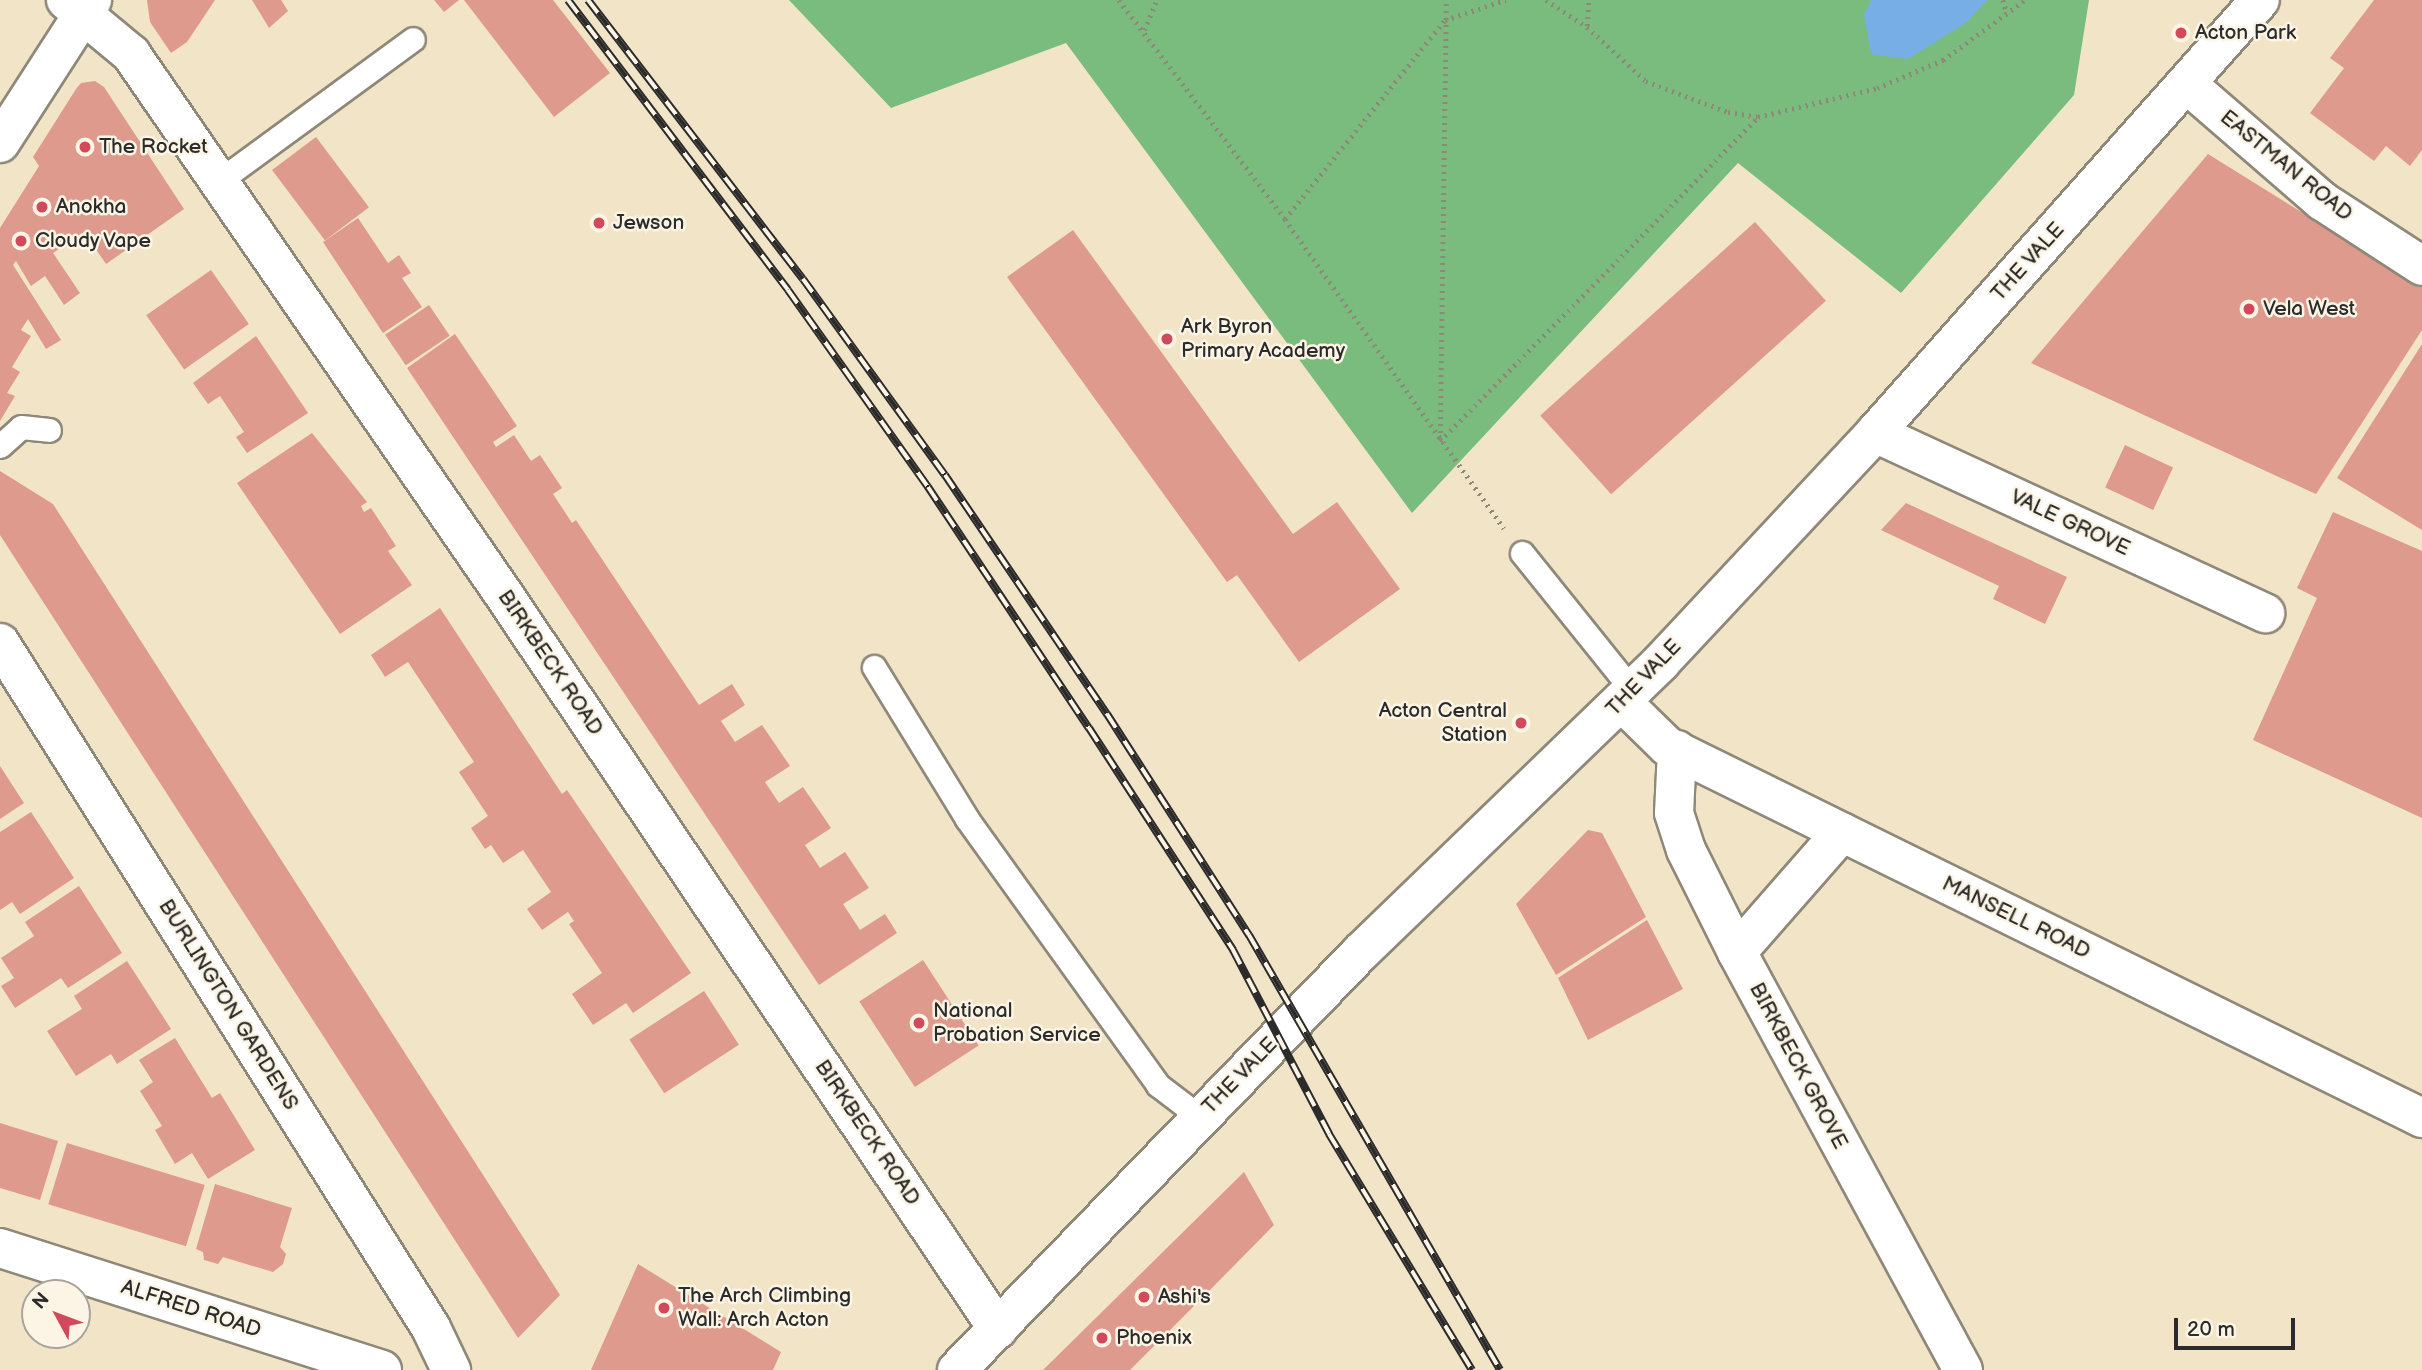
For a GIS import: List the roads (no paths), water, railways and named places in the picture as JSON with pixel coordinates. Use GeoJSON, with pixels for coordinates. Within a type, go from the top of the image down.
{"type":"FeatureCollection","features":[{"type":"Feature","properties":{"kind":"street","name":"THE VALE"},"geometry":{"type":"LineString","coordinates":[[957,1370],[1360,953],[1627,696],[1875,433],[2260,0]]}},
{"type":"Feature","properties":{"kind":"street"},"geometry":{"type":"LineString","coordinates":[[0,143],[81,4]]}},
{"type":"Feature","properties":{"kind":"street","name":"BIRKBECK ROAD"},"geometry":{"type":"LineString","coordinates":[[81,4],[131,54],[219,181],[998,1329]]}},
{"type":"Feature","properties":{"kind":"street","name":"EASTMAN ROAD"},"geometry":{"type":"LineString","coordinates":[[2188,84],[2322,201],[2422,266]]}},
{"type":"Feature","properties":{"kind":"street","name":"VALE GROVE"},"geometry":{"type":"LineString","coordinates":[[1875,433],[2265,613]]}},
{"type":"Feature","properties":{"kind":"street","name":"BURLINGTON GARDENS"},"geometry":{"type":"LineString","coordinates":[[0,643],[431,1328],[451,1370]]}},
{"type":"Feature","properties":{"kind":"street","name":"MANSELL ROAD"},"geometry":{"type":"LineString","coordinates":[[1627,696],[1657,737],[1677,750],[2422,1118]]}},
{"type":"Feature","properties":{"kind":"street","name":"BIRKBECK GROVE"},"geometry":{"type":"LineString","coordinates":[[1677,750],[1674,813],[1686,850],[1737,952],[1963,1370]]}},
{"type":"Feature","properties":{"kind":"street"},"geometry":{"type":"LineString","coordinates":[[1737,952],[1842,832]]}},
{"type":"Feature","properties":{"kind":"street","name":"ALFRED ROAD"},"geometry":{"type":"LineString","coordinates":[[0,1248],[382,1370]]}},
{"type":"Feature","properties":{"kind":"lane"},"geometry":{"type":"LineString","coordinates":[[219,181],[413,39]]}},
{"type":"Feature","properties":{"kind":"lane"},"geometry":{"type":"LineString","coordinates":[[0,446],[21,426],[49,430]]}},
{"type":"Feature","properties":{"kind":"lane"},"geometry":{"type":"LineString","coordinates":[[1522,553],[1627,696]]}},
{"type":"Feature","properties":{"kind":"lane"},"geometry":{"type":"LineString","coordinates":[[874,667],[967,820],[1158,1085],[1200,1117]]}},
{"type":"Feature","properties":{"kind":"water"},"geometry":{"type":"Polygon","coordinates":[[[1871,0],[1987,0],[1967,22],[1908,59],[1871,54],[1864,15],[1871,0]]]}},
{"type":"Feature","properties":{"kind":"railway"},"geometry":{"type":"LineString","coordinates":[[568,0],[788,290],[928,487],[1089,728],[1233,950],[1329,1134],[1472,1370]]}},
{"type":"Feature","properties":{"kind":"railway"},"geometry":{"type":"LineString","coordinates":[[588,0],[803,279],[945,475],[1107,714],[1249,935],[1500,1370]]}},
{"type":"Feature","properties":{"kind":"place","name":"Acton Park"},"geometry":{"type":"Point","coordinates":[2181,33]}},
{"type":"Feature","properties":{"kind":"place","name":"The Rocket"},"geometry":{"type":"Point","coordinates":[85,147]}},
{"type":"Feature","properties":{"kind":"place","name":"Anokha"},"geometry":{"type":"Point","coordinates":[42,207]}},
{"type":"Feature","properties":{"kind":"place","name":"Jewson"},"geometry":{"type":"Point","coordinates":[599,223]}},
{"type":"Feature","properties":{"kind":"place","name":"Cloudy Vape"},"geometry":{"type":"Point","coordinates":[21,241]}},
{"type":"Feature","properties":{"kind":"place","name":"Vela West"},"geometry":{"type":"Point","coordinates":[2249,309]}},
{"type":"Feature","properties":{"kind":"place","name":"Ark Byron Primary Academy"},"geometry":{"type":"Point","coordinates":[1167,339]}},
{"type":"Feature","properties":{"kind":"place","name":"Acton Central Station"},"geometry":{"type":"Point","coordinates":[1521,723]}},
{"type":"Feature","properties":{"kind":"place","name":"National Probation Service"},"geometry":{"type":"Point","coordinates":[919,1023]}},
{"type":"Feature","properties":{"kind":"place","name":"Ashi's"},"geometry":{"type":"Point","coordinates":[1144,1297]}},
{"type":"Feature","properties":{"kind":"place","name":"The Arch Climbing Wall: Arch Acton"},"geometry":{"type":"Point","coordinates":[664,1308]}},
{"type":"Feature","properties":{"kind":"place","name":"Phoenix"},"geometry":{"type":"Point","coordinates":[1102,1338]}}]}
